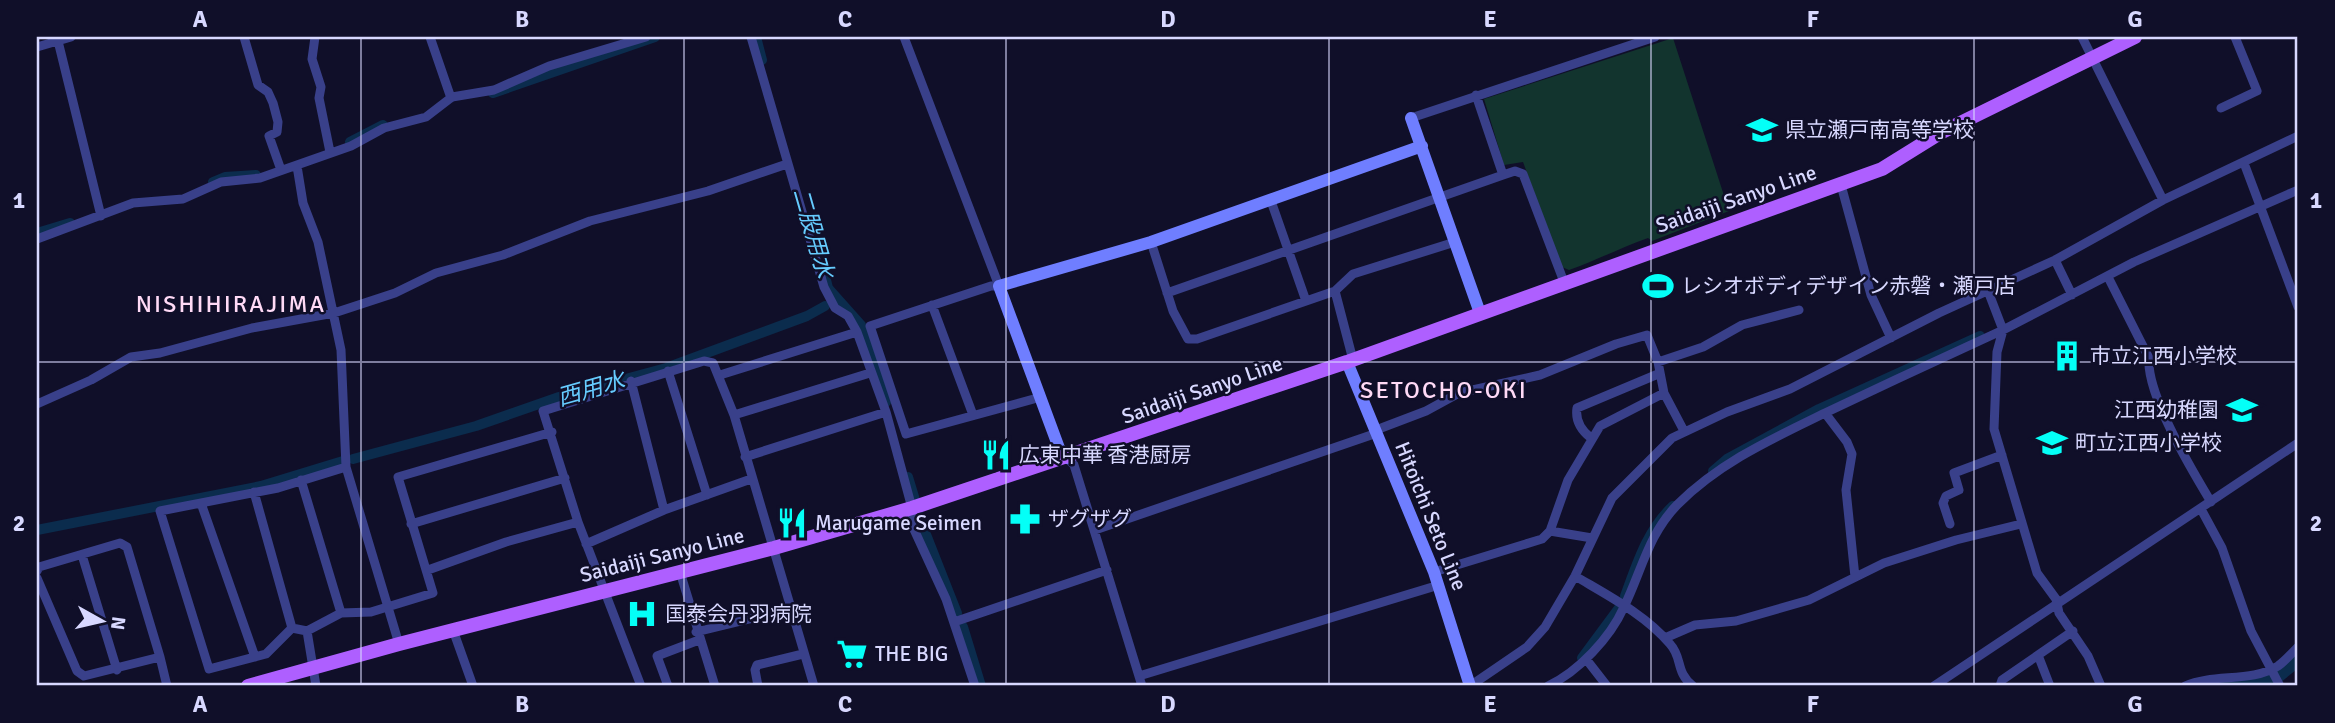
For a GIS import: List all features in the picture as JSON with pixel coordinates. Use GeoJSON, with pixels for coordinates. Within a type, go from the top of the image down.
{"type":"FeatureCollection","features":[{"type":"Feature","properties":{"kind":"main road","name":"Saidaiji Sanyo Line"},"geometry":{"type":"LineString","coordinates":[[248,686],[399,643],[774,548],[912,508],[1350,361],[1882,169],[1940,133],[2135,37]]}},
{"type":"Feature","properties":{"kind":"street"},"geometry":{"type":"LineString","coordinates":[[37,47],[71,37]]}},
{"type":"Feature","properties":{"kind":"street"},"geometry":{"type":"LineString","coordinates":[[244,37],[258,85],[268,92],[278,122],[277,132],[269,136],[281,170]]}},
{"type":"Feature","properties":{"kind":"street"},"geometry":{"type":"LineString","coordinates":[[315,37],[312,59],[321,88],[319,98],[330,152]]}},
{"type":"Feature","properties":{"kind":"street"},"geometry":{"type":"LineString","coordinates":[[430,37],[451,98]]}},
{"type":"Feature","properties":{"kind":"street"},"geometry":{"type":"LineString","coordinates":[[37,239],[133,204],[183,199],[220,182],[260,178],[297,166],[351,146],[384,128],[426,117],[451,98],[494,90],[549,66],[646,37]]}},
{"type":"Feature","properties":{"kind":"street"},"geometry":{"type":"LineString","coordinates":[[751,37],[824,287],[835,308],[848,316],[857,332],[886,412],[912,508],[912,525],[954,622],[975,686]]}},
{"type":"Feature","properties":{"kind":"street"},"geometry":{"type":"LineString","coordinates":[[904,37],[1059,448],[1074,465],[1142,686]]}},
{"type":"Feature","properties":{"kind":"street"},"geometry":{"type":"LineString","coordinates":[[1480,313],[1411,118],[1655,37]]}},
{"type":"Feature","properties":{"kind":"street"},"geometry":{"type":"LineString","coordinates":[[2082,37],[2163,200]]}},
{"type":"Feature","properties":{"kind":"street"},"geometry":{"type":"LineString","coordinates":[[2221,108],[2257,92],[2235,37]]}},
{"type":"Feature","properties":{"kind":"street"},"geometry":{"type":"LineString","coordinates":[[58,41],[101,215]]}},
{"type":"Feature","properties":{"kind":"street"},"geometry":{"type":"LineString","coordinates":[[1476,95],[1503,175]]}},
{"type":"Feature","properties":{"kind":"street"},"geometry":{"type":"LineString","coordinates":[[1470,686],[1527,647],[1545,627],[1575,576],[1612,498],[1659,449],[1684,431],[1790,389],[2054,260],[2163,200],[2298,136]]}},
{"type":"Feature","properties":{"kind":"street"},"geometry":{"type":"LineString","coordinates":[[1041,397],[905,434],[870,326],[932,305],[1151,242],[1422,146]]}},
{"type":"Feature","properties":{"kind":"street"},"geometry":{"type":"LineString","coordinates":[[2244,163],[2298,307]]}},
{"type":"Feature","properties":{"kind":"street"},"geometry":{"type":"LineString","coordinates":[[37,404],[91,380],[131,357],[160,353],[252,328],[334,313],[396,293],[436,273],[503,255],[590,221],[708,191],[788,164]]}},
{"type":"Feature","properties":{"kind":"street"},"geometry":{"type":"LineString","coordinates":[[297,166],[303,203],[318,242],[341,350],[346,467],[399,643]]}},
{"type":"Feature","properties":{"kind":"street"},"geometry":{"type":"LineString","coordinates":[[1167,293],[1515,171],[1523,174],[1564,282]]}},
{"type":"Feature","properties":{"kind":"street"},"geometry":{"type":"LineString","coordinates":[[1841,185],[1871,295],[1891,338]]}},
{"type":"Feature","properties":{"kind":"street"},"geometry":{"type":"LineString","coordinates":[[1548,686],[1566,678],[1586,659],[1625,607],[1652,536],[1681,502],[1731,460],[2003,330],[2134,262],[2298,191]]}},
{"type":"Feature","properties":{"kind":"street"},"geometry":{"type":"LineString","coordinates":[[1271,201],[1306,301]]}},
{"type":"Feature","properties":{"kind":"street"},"geometry":{"type":"LineString","coordinates":[[1151,242],[1172,311],[1188,339],[1198,339],[1335,291],[1353,274],[1455,242]]}},
{"type":"Feature","properties":{"kind":"street"},"geometry":{"type":"LineString","coordinates":[[2054,260],[2072,295]]}},
{"type":"Feature","properties":{"kind":"street"},"geometry":{"type":"LineString","coordinates":[[2108,277],[2149,358],[2148,372],[2169,426],[2211,502]]}},
{"type":"Feature","properties":{"kind":"street"},"geometry":{"type":"LineString","coordinates":[[1988,290],[2003,330],[1997,352],[1997,397],[1993,420],[2021,524],[2037,573],[2056,599],[2057,606],[2101,686]]}},
{"type":"Feature","properties":{"kind":"street"},"geometry":{"type":"LineString","coordinates":[[1335,291],[1350,361]]}},
{"type":"Feature","properties":{"kind":"street"},"geometry":{"type":"LineString","coordinates":[[932,305],[973,415]]}},
{"type":"Feature","properties":{"kind":"street"},"geometry":{"type":"LineString","coordinates":[[1658,362],[1703,348],[1742,325],[1799,310]]}},
{"type":"Feature","properties":{"kind":"street"},"geometry":{"type":"LineString","coordinates":[[720,375],[857,332]]}},
{"type":"Feature","properties":{"kind":"street"},"geometry":{"type":"LineString","coordinates":[[1095,530],[1376,432],[1426,411],[1459,393],[1540,375],[1616,344],[1647,335],[1658,362],[1664,393],[1684,431]]}},
{"type":"Feature","properties":{"kind":"street"},"geometry":{"type":"LineString","coordinates":[[641,686],[586,544],[552,432],[543,411],[631,381],[704,361],[713,363],[720,375],[734,415],[814,686]]}},
{"type":"Feature","properties":{"kind":"street","name":"Hitoichi Seto Line"},"geometry":{"type":"LineString","coordinates":[[1350,361],[1439,585],[1470,686]]}},
{"type":"Feature","properties":{"kind":"street"},"geometry":{"type":"LineString","coordinates":[[668,371],[707,495]]}},
{"type":"Feature","properties":{"kind":"street"},"geometry":{"type":"LineString","coordinates":[[734,415],[870,373]]}},
{"type":"Feature","properties":{"kind":"street"},"geometry":{"type":"LineString","coordinates":[[1591,438],[1583,432],[1575,415],[1577,408],[1658,373]]}},
{"type":"Feature","properties":{"kind":"street"},"geometry":{"type":"LineString","coordinates":[[631,381],[664,510]]}},
{"type":"Feature","properties":{"kind":"street"},"geometry":{"type":"LineString","coordinates":[[1434,572],[1542,539],[1550,531],[1567,480],[1591,438],[1607,420],[1664,393]]}},
{"type":"Feature","properties":{"kind":"street"},"geometry":{"type":"LineString","coordinates":[[745,457],[886,412]]}},
{"type":"Feature","properties":{"kind":"street"},"geometry":{"type":"LineString","coordinates":[[1825,413],[1847,442],[1852,454],[1846,490],[1855,577]]}},
{"type":"Feature","properties":{"kind":"street"},"geometry":{"type":"LineString","coordinates":[[292,628],[307,631],[341,613],[371,612],[433,593],[398,477],[552,432]]}},
{"type":"Feature","properties":{"kind":"street"},"geometry":{"type":"LineString","coordinates":[[1934,686],[1948,682],[2298,443]]}},
{"type":"Feature","properties":{"kind":"street"},"geometry":{"type":"LineString","coordinates":[[1950,524],[1943,503],[1946,496],[1959,490],[1954,474],[2003,455]]}},
{"type":"Feature","properties":{"kind":"street"},"geometry":{"type":"LineString","coordinates":[[292,628],[266,654],[209,669],[160,511],[202,506],[346,467]]}},
{"type":"Feature","properties":{"kind":"street"},"geometry":{"type":"LineString","coordinates":[[411,524],[565,478]]}},
{"type":"Feature","properties":{"kind":"street"},"geometry":{"type":"LineString","coordinates":[[586,544],[664,510],[751,479]]}},
{"type":"Feature","properties":{"kind":"street"},"geometry":{"type":"LineString","coordinates":[[301,480],[341,613]]}},
{"type":"Feature","properties":{"kind":"street"},"geometry":{"type":"LineString","coordinates":[[254,492],[292,628]]}},
{"type":"Feature","properties":{"kind":"street"},"geometry":{"type":"LineString","coordinates":[[202,506],[254,657]]}},
{"type":"Feature","properties":{"kind":"street"},"geometry":{"type":"LineString","coordinates":[[2201,509],[2222,548],[2255,640],[2274,671],[2279,685]]}},
{"type":"Feature","properties":{"kind":"street"},"geometry":{"type":"LineString","coordinates":[[428,570],[506,542],[579,522]]}},
{"type":"Feature","properties":{"kind":"street"},"geometry":{"type":"LineString","coordinates":[[1665,638],[1695,625],[1736,621],[1809,600],[1915,552],[2021,524]]}},
{"type":"Feature","properties":{"kind":"street"},"geometry":{"type":"LineString","coordinates":[[1550,531],[1592,538]]}},
{"type":"Feature","properties":{"kind":"street"},"geometry":{"type":"LineString","coordinates":[[160,657],[117,670],[84,676],[77,671],[37,571],[120,544],[127,547],[160,657],[167,686]]}},
{"type":"Feature","properties":{"kind":"street"},"geometry":{"type":"LineString","coordinates":[[82,555],[117,670]]}},
{"type":"Feature","properties":{"kind":"street"},"geometry":{"type":"LineString","coordinates":[[954,622],[1107,570]]}},
{"type":"Feature","properties":{"kind":"street"},"geometry":{"type":"LineString","coordinates":[[680,572],[715,686]]}},
{"type":"Feature","properties":{"kind":"street"},"geometry":{"type":"LineString","coordinates":[[1575,576],[1625,607],[1665,638],[1674,648],[1681,674],[1693,686]]}},
{"type":"Feature","properties":{"kind":"street"},"geometry":{"type":"LineString","coordinates":[[1139,676],[1439,585]]}},
{"type":"Feature","properties":{"kind":"street"},"geometry":{"type":"LineString","coordinates":[[668,686],[657,656],[698,636],[762,616],[792,613]]}},
{"type":"Feature","properties":{"kind":"street"},"geometry":{"type":"LineString","coordinates":[[453,630],[473,686]]}},
{"type":"Feature","properties":{"kind":"street"},"geometry":{"type":"LineString","coordinates":[[307,631],[316,686]]}},
{"type":"Feature","properties":{"kind":"street"},"geometry":{"type":"LineString","coordinates":[[2000,686],[2003,680],[2073,631]]}},
{"type":"Feature","properties":{"kind":"street"},"geometry":{"type":"LineString","coordinates":[[2185,686],[2214,678],[2274,671],[2298,647]]}},
{"type":"Feature","properties":{"kind":"street"},"geometry":{"type":"LineString","coordinates":[[758,686],[755,670],[757,665],[803,654]]}},
{"type":"Feature","properties":{"kind":"street"},"geometry":{"type":"LineString","coordinates":[[2038,655],[2050,686]]}},
{"type":"Feature","properties":{"kind":"street"},"geometry":{"type":"LineString","coordinates":[[1586,659],[1607,686]]}},
{"type":"Feature","properties":{"kind":"green space"},"geometry":{"type":"Polygon","coordinates":[[[1673,38],[1729,211],[1652,241],[1648,238],[1569,270],[1562,267],[1523,162],[1504,165],[1484,99],[1673,38]]]}},
{"type":"Feature","properties":{"kind":"waterway"},"geometry":{"type":"LineString","coordinates":[[493,93],[655,37]]}},
{"type":"Feature","properties":{"kind":"waterway","name":"二股用水"},"geometry":{"type":"LineString","coordinates":[[756,37],[762,60]]}},
{"type":"Feature","properties":{"kind":"waterway"},"geometry":{"type":"LineString","coordinates":[[350,142],[383,125]]}},
{"type":"Feature","properties":{"kind":"waterway"},"geometry":{"type":"LineString","coordinates":[[213,182],[225,177],[256,175]]}},
{"type":"Feature","properties":{"kind":"waterway"},"geometry":{"type":"LineString","coordinates":[[37,233],[70,223]]}},
{"type":"Feature","properties":{"kind":"waterway","name":"二股用水"},"geometry":{"type":"LineString","coordinates":[[826,280],[828,288],[861,325],[886,402]]}},
{"type":"Feature","properties":{"kind":"waterway","name":"西用水"},"geometry":{"type":"LineString","coordinates":[[353,459],[476,426],[559,397],[666,368],[807,316],[825,306]]}},
{"type":"Feature","properties":{"kind":"waterway"},"geometry":{"type":"LineString","coordinates":[[1713,471],[1727,459],[1819,409],[1980,336]]}},
{"type":"Feature","properties":{"kind":"waterway","name":"西用水"},"geometry":{"type":"LineString","coordinates":[[37,530],[261,486],[343,461]]}},
{"type":"Feature","properties":{"kind":"waterway","name":"二股用水"},"geometry":{"type":"LineString","coordinates":[[908,477],[915,500]]}},
{"type":"Feature","properties":{"kind":"waterway"},"geometry":{"type":"LineString","coordinates":[[1625,596],[1650,537],[1673,506]]}},
{"type":"Feature","properties":{"kind":"waterway","name":"二股用水"},"geometry":{"type":"LineString","coordinates":[[918,514],[957,613]]}},
{"type":"Feature","properties":{"kind":"waterway"},"geometry":{"type":"LineString","coordinates":[[1582,658],[1619,608]]}},
{"type":"Feature","properties":{"kind":"waterway","name":"二股用水"},"geometry":{"type":"LineString","coordinates":[[963,627],[981,686]]}},
{"type":"Feature","properties":{"kind":"waterway"},"geometry":{"type":"LineString","coordinates":[[2223,686],[2271,680],[2298,658]]}},
{"type":"Feature","properties":{"kind":"place","name":"県立瀬戸南高等学校"},"geometry":{"type":"Point","coordinates":[1762,130]}},
{"type":"Feature","properties":{"kind":"place","name":"レシオボディデザイン赤磐・瀬戸店"},"geometry":{"type":"Point","coordinates":[1658,286]}},
{"type":"Feature","properties":{"kind":"place","name":"市立江西小学校"},"geometry":{"type":"Point","coordinates":[2067,356]}},
{"type":"Feature","properties":{"kind":"place","name":"江西幼稚園"},"geometry":{"type":"Point","coordinates":[2242,410]}},
{"type":"Feature","properties":{"kind":"place","name":"町立江西小学校"},"geometry":{"type":"Point","coordinates":[2052,443]}},
{"type":"Feature","properties":{"kind":"place","name":"広東中華 香港厨房"},"geometry":{"type":"Point","coordinates":[996,455]}},
{"type":"Feature","properties":{"kind":"place","name":"ザグザグ"},"geometry":{"type":"Point","coordinates":[1025,519]}},
{"type":"Feature","properties":{"kind":"place","name":"Marugame Seimen"},"geometry":{"type":"Point","coordinates":[792,523]}},
{"type":"Feature","properties":{"kind":"place","name":"国泰会丹羽病院"},"geometry":{"type":"Point","coordinates":[642,614]}},
{"type":"Feature","properties":{"kind":"place","name":"THE BIG"},"geometry":{"type":"Point","coordinates":[852,654]}},
{"type":"Feature","properties":{"kind":"district","name":"NISHIHIRAJIMA"},"geometry":{"type":"Point","coordinates":[231,304]}},
{"type":"Feature","properties":{"kind":"district","name":"SETOCHO-OKI"},"geometry":{"type":"Point","coordinates":[1444,390]}}]}
